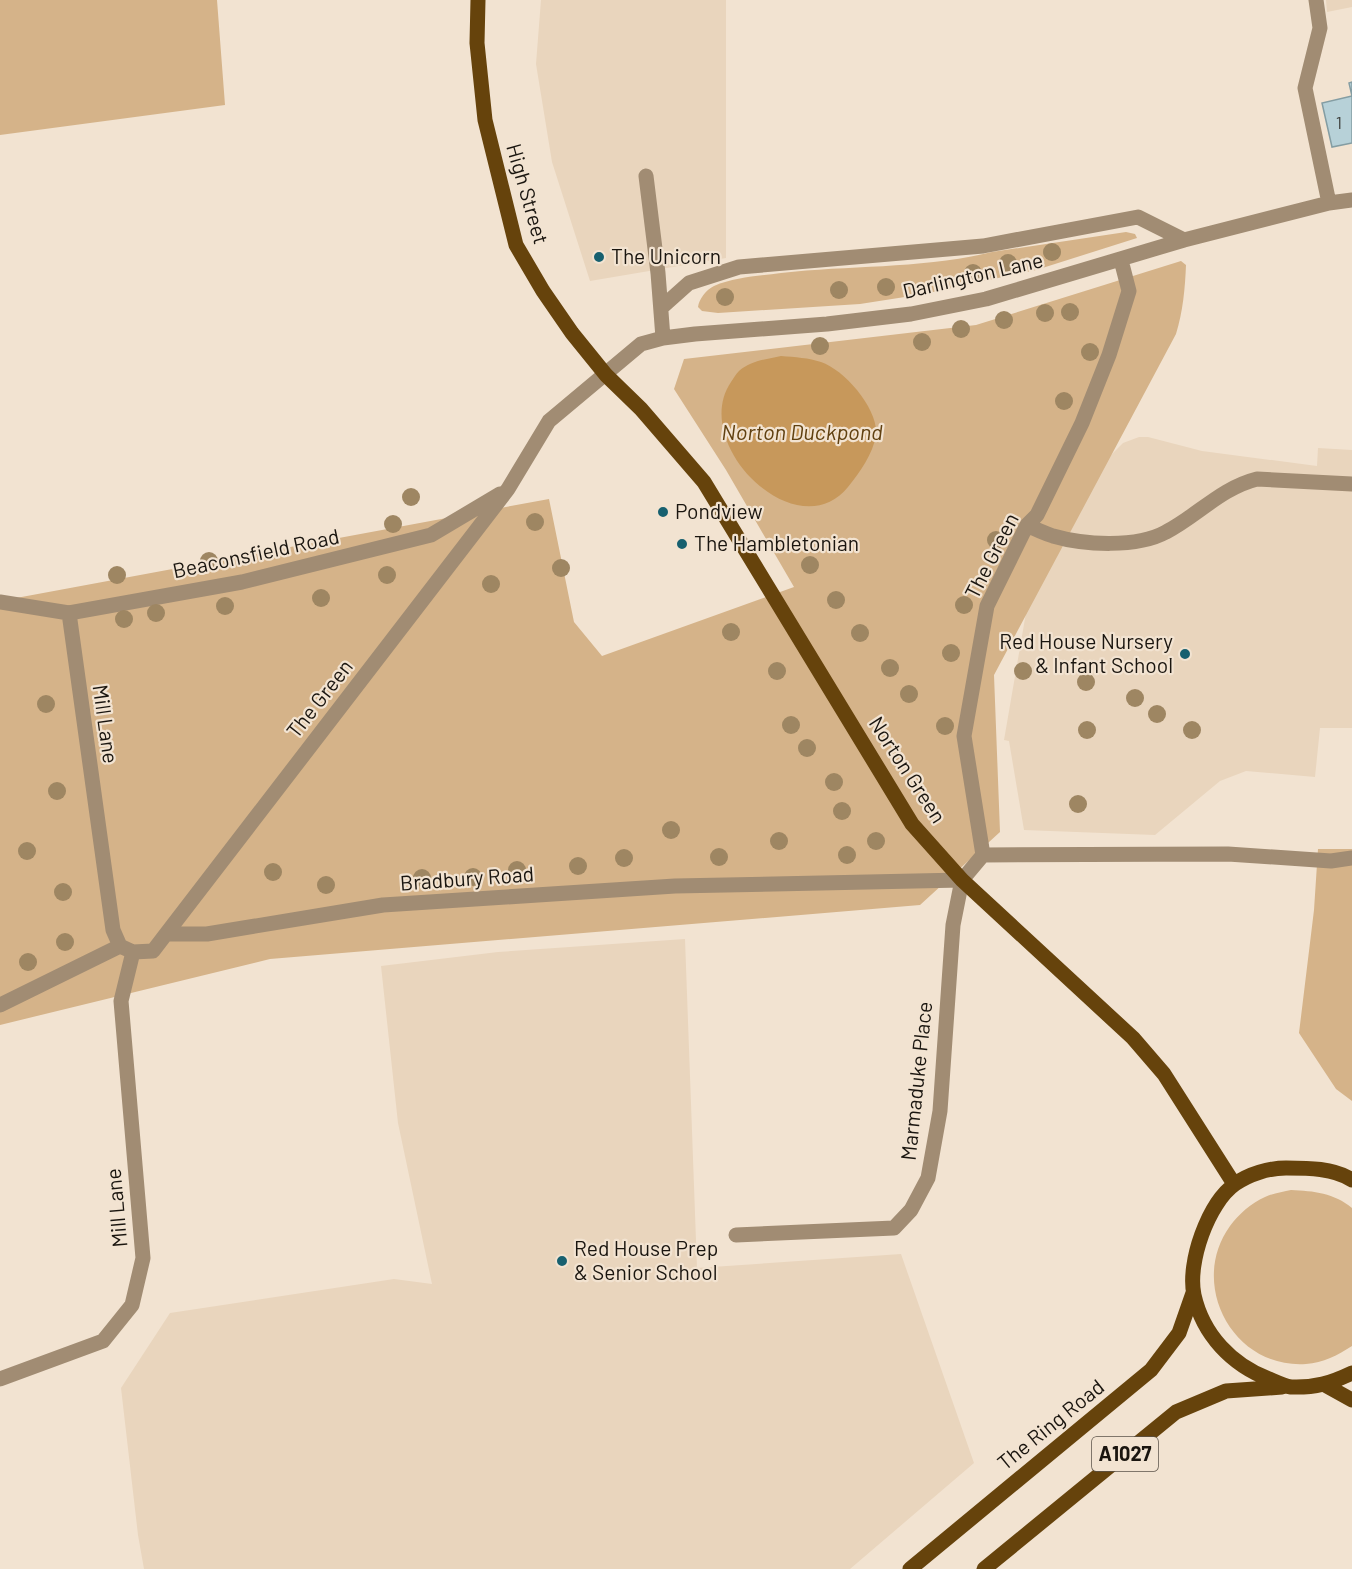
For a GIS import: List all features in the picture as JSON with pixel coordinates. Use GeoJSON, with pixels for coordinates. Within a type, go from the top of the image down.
{"type":"FeatureCollection","features":[{"type":"Feature","properties":{"kind":"main road","name":"High Street"},"geometry":{"type":"LineString","coordinates":[[478,0],[477,43],[485,120],[516,245],[543,291],[572,333],[606,375]]}},
{"type":"Feature","properties":{"kind":"main road","name":"Norton Green"},"geometry":{"type":"LineString","coordinates":[[606,375],[641,409],[704,482],[912,824],[962,880],[1140,1047],[1164,1074],[1234,1184]]}},
{"type":"Feature","properties":{"kind":"main road","name":"A1027"},"geometry":{"type":"LineString","coordinates":[[1288,1387],[1251,1372],[1224,1352],[1211,1334],[1193,1293],[1194,1257],[1210,1214],[1234,1184],[1270,1168],[1301,1168],[1348,1175]]}},
{"type":"Feature","properties":{"kind":"main road","name":"The Ring Road"},"geometry":{"type":"LineString","coordinates":[[910,1569],[1151,1370],[1179,1333],[1193,1293]]}},
{"type":"Feature","properties":{"kind":"main road","name":"A1027"},"geometry":{"type":"LineString","coordinates":[[984,1569],[1176,1412],[1226,1391],[1325,1385],[1352,1373]]}},
{"type":"Feature","properties":{"kind":"main road"},"geometry":{"type":"LineString","coordinates":[[1325,1385],[1352,1400]]}},
{"type":"Feature","properties":{"kind":"street"},"geometry":{"type":"LineString","coordinates":[[1316,0],[1320,28],[1305,88],[1329,203]]}},
{"type":"Feature","properties":{"kind":"street"},"geometry":{"type":"LineString","coordinates":[[646,176],[658,273],[663,338]]}},
{"type":"Feature","properties":{"kind":"street","name":"Darlington Lane"},"geometry":{"type":"LineString","coordinates":[[606,375],[641,344],[663,338],[827,324],[911,314],[986,299],[1184,240],[1329,203],[1352,200]]}},
{"type":"Feature","properties":{"kind":"street"},"geometry":{"type":"LineString","coordinates":[[661,308],[689,283],[739,267],[983,246],[1138,217],[1184,240]]}},
{"type":"Feature","properties":{"kind":"street","name":"The Green"},"geometry":{"type":"LineString","coordinates":[[983,855],[964,736],[987,606],[1027,525],[1037,515],[1082,423],[1109,355],[1129,291],[1121,260]]}},
{"type":"Feature","properties":{"kind":"street","name":"The Green"},"geometry":{"type":"LineString","coordinates":[[166,934],[508,489],[549,421],[606,375]]}},
{"type":"Feature","properties":{"kind":"street"},"geometry":{"type":"LineString","coordinates":[[1027,525],[1053,536],[1084,542],[1127,543],[1165,533],[1226,491],[1245,482],[1267,478],[1352,484]]}},
{"type":"Feature","properties":{"kind":"street","name":"Beaconsfield Road"},"geometry":{"type":"LineString","coordinates":[[0,602],[69,614],[242,582],[431,535],[508,489]]}},
{"type":"Feature","properties":{"kind":"street","name":"Mill Lane"},"geometry":{"type":"LineString","coordinates":[[0,1379],[103,1341],[132,1305],[142,1258],[121,1002],[126,949],[113,930],[69,614]]}},
{"type":"Feature","properties":{"kind":"street"},"geometry":{"type":"LineString","coordinates":[[962,880],[983,855],[1228,854],[1331,861],[1352,858]]}},
{"type":"Feature","properties":{"kind":"street","name":"Bradbury Road"},"geometry":{"type":"LineString","coordinates":[[166,934],[207,933],[383,905],[675,886],[962,880]]}},
{"type":"Feature","properties":{"kind":"street","name":"Marmaduke Place"},"geometry":{"type":"LineString","coordinates":[[736,1235],[894,1228],[912,1210],[928,1178],[940,1111],[953,925],[962,880]]}},
{"type":"Feature","properties":{"kind":"street"},"geometry":{"type":"LineString","coordinates":[[0,1005],[126,949],[153,951],[166,934]]}},
{"type":"Feature","properties":{"kind":"shaded area"},"geometry":{"type":"Polygon","coordinates":[[[0,0],[217,0],[225,105],[0,135],[0,0]]]}},
{"type":"Feature","properties":{"kind":"shaded area"},"geometry":{"type":"Polygon","coordinates":[[[541,0],[726,0],[726,258],[590,281],[552,162],[536,64],[541,0]]]}},
{"type":"Feature","properties":{"kind":"shaded area"},"geometry":{"type":"Polygon","coordinates":[[[1326,0],[1352,0],[1352,7],[1327,12],[1326,0]]]}},
{"type":"Feature","properties":{"kind":"shaded area"},"geometry":{"type":"Polygon","coordinates":[[[1126,232],[1135,234],[1137,238],[1036,270],[924,294],[860,304],[718,313],[702,311],[698,307],[701,298],[711,288],[739,279],[807,270],[940,261],[1126,232]]]}},
{"type":"Feature","properties":{"kind":"shaded area"},"geometry":{"type":"Polygon","coordinates":[[[1181,261],[1186,265],[1185,283],[1176,334],[994,675],[1000,832],[920,905],[270,959],[0,1025],[0,601],[549,499],[574,622],[602,656],[794,587],[726,470],[674,389],[684,359],[976,325],[1181,261]]]}},
{"type":"Feature","properties":{"kind":"shaded area","name":"Red House Nursery & Infant School"},"geometry":{"type":"Polygon","coordinates":[[[1139,437],[1148,437],[1202,451],[1317,466],[1318,448],[1352,450],[1352,728],[1320,728],[1315,777],[1246,771],[1220,781],[1155,835],[1024,830],[1009,741],[1004,740],[1032,578],[1105,461],[1123,443],[1139,437]]]}},
{"type":"Feature","properties":{"kind":"shaded area"},"geometry":{"type":"Polygon","coordinates":[[[1318,849],[1352,849],[1352,1101],[1336,1089],[1299,1033],[1314,910],[1318,849]]]}},
{"type":"Feature","properties":{"kind":"shaded area","name":"Red House Prep & Senior School"},"geometry":{"type":"Polygon","coordinates":[[[685,939],[697,1268],[901,1254],[974,1463],[850,1569],[144,1569],[121,1388],[170,1313],[394,1279],[432,1284],[398,1123],[381,966],[498,952],[685,939]]]}},
{"type":"Feature","properties":{"kind":"shaded area"},"geometry":{"type":"Polygon","coordinates":[[[1291,1190],[1323,1194],[1338,1199],[1352,1208],[1352,1346],[1330,1358],[1306,1364],[1280,1362],[1257,1353],[1239,1338],[1225,1319],[1216,1296],[1214,1273],[1218,1249],[1237,1217],[1260,1199],[1291,1190]]]}},
{"type":"Feature","properties":{"kind":"water","name":"Norton Duckpond"},"geometry":{"type":"Polygon","coordinates":[[[781,356],[802,358],[830,366],[859,392],[872,414],[876,435],[869,456],[848,487],[827,503],[802,506],[777,498],[755,481],[736,459],[724,433],[722,407],[736,375],[753,363],[781,356]]]}},
{"type":"Feature","properties":{"kind":"building"},"geometry":{"type":"Polygon","coordinates":[[[1352,96],[1352,143],[1332,147],[1322,103],[1352,96]]]}},
{"type":"Feature","properties":{"kind":"place","name":"The Unicorn"},"geometry":{"type":"Point","coordinates":[599,257]}},
{"type":"Feature","properties":{"kind":"place","name":"Pondview"},"geometry":{"type":"Point","coordinates":[663,512]}},
{"type":"Feature","properties":{"kind":"place","name":"The Hambletonian"},"geometry":{"type":"Point","coordinates":[682,544]}},
{"type":"Feature","properties":{"kind":"place","name":"Red House Nursery & Infant School"},"geometry":{"type":"Point","coordinates":[1185,654]}},
{"type":"Feature","properties":{"kind":"place","name":"Red House Prep & Senior School"},"geometry":{"type":"Point","coordinates":[562,1261]}}]}
